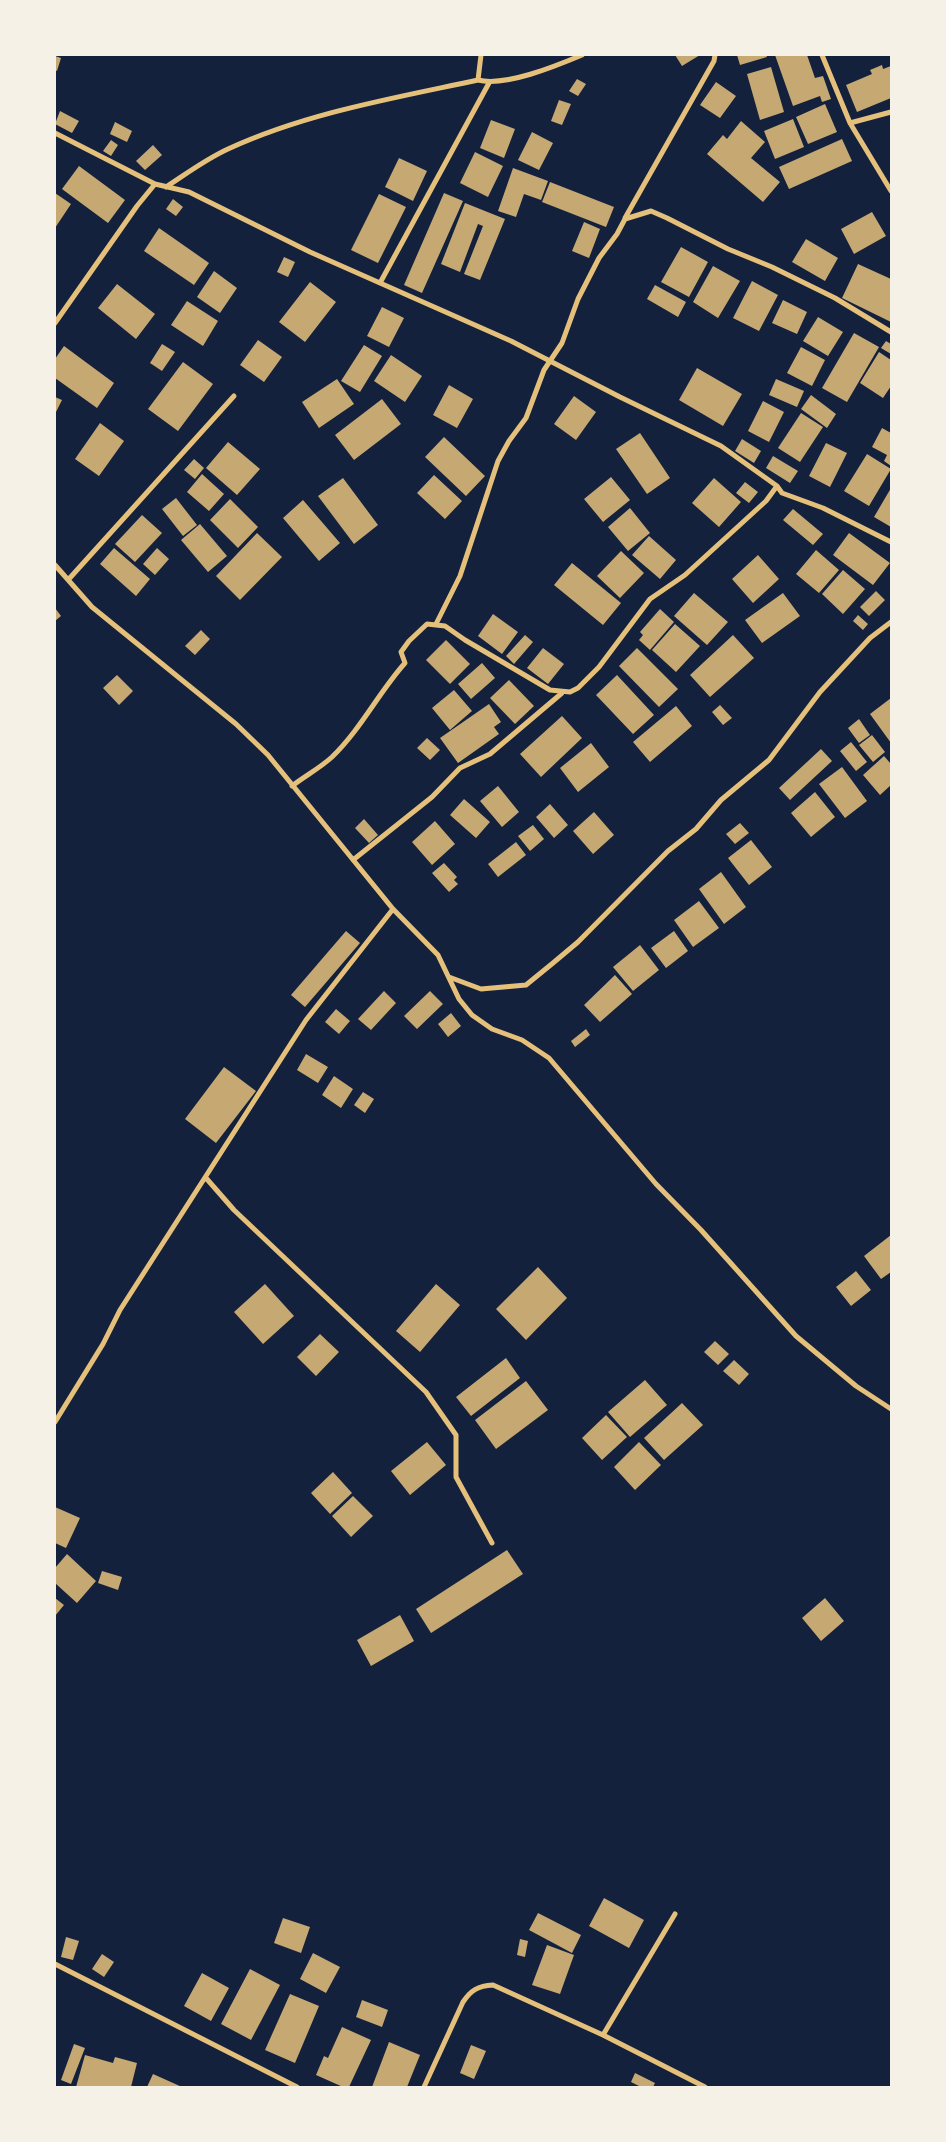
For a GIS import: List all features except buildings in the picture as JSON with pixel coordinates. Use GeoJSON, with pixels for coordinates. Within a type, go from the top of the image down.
{"type":"FeatureCollection","features":[{"type":"Feature","properties":{"kind":"street"},"geometry":{"type":"LineString","coordinates":[[478,80],[481,55]]}},
{"type":"Feature","properties":{"kind":"street"},"geometry":{"type":"LineString","coordinates":[[166,187],[227,149],[273,132],[352,108],[478,80],[489,83],[530,74],[582,55]]}},
{"type":"Feature","properties":{"kind":"street"},"geometry":{"type":"LineString","coordinates":[[436,624],[457,584],[498,462],[509,441],[526,418],[550,361],[562,344],[578,299],[599,258],[617,234],[714,61],[715,55]]}},
{"type":"Feature","properties":{"kind":"street"},"geometry":{"type":"LineString","coordinates":[[822,55],[850,123],[891,191]]}},
{"type":"Feature","properties":{"kind":"street"},"geometry":{"type":"LineString","coordinates":[[380,283],[489,83]]}},
{"type":"Feature","properties":{"kind":"street"},"geometry":{"type":"LineString","coordinates":[[850,123],[891,112]]}},
{"type":"Feature","properties":{"kind":"street"},"geometry":{"type":"LineString","coordinates":[[55,133],[155,184],[189,192],[302,248],[511,341],[721,446],[777,486],[782,493],[823,508],[891,542]]}},
{"type":"Feature","properties":{"kind":"street"},"geometry":{"type":"LineString","coordinates":[[55,323],[137,206],[155,184]]}},
{"type":"Feature","properties":{"kind":"street"},"geometry":{"type":"LineString","coordinates":[[625,219],[651,211],[728,249],[772,267],[836,298],[891,332]]}},
{"type":"Feature","properties":{"kind":"street"},"geometry":{"type":"LineString","coordinates":[[68,580],[234,396]]}},
{"type":"Feature","properties":{"kind":"street"},"geometry":{"type":"LineString","coordinates":[[353,860],[432,797],[460,768],[490,754],[562,693],[578,688],[599,667],[650,598],[685,575],[766,502],[777,486]]}},
{"type":"Feature","properties":{"kind":"street"},"geometry":{"type":"LineString","coordinates":[[55,565],[92,607],[236,724],[268,755],[393,909],[438,955],[459,999],[480,1022],[522,1040],[549,1058],[656,1184],[701,1230],[796,1336],[856,1386],[891,1409]]}},
{"type":"Feature","properties":{"kind":"street"},"geometry":{"type":"LineString","coordinates":[[449,977],[481,989],[526,985],[578,942],[668,851],[696,829],[721,800],[769,760],[820,692],[870,638],[891,622]]}},
{"type":"Feature","properties":{"kind":"street"},"geometry":{"type":"LineString","coordinates":[[292,786],[332,757],[363,721],[393,676],[405,663],[401,652],[409,641],[427,624],[445,626],[465,640],[550,690],[562,693]]}},
{"type":"Feature","properties":{"kind":"street"},"geometry":{"type":"LineString","coordinates":[[55,1422],[120,1310],[306,1020],[393,909]]}},
{"type":"Feature","properties":{"kind":"street"},"geometry":{"type":"LineString","coordinates":[[206,1178],[234,1210],[426,1392],[456,1435],[456,1477],[492,1543]]}},
{"type":"Feature","properties":{"kind":"street"},"geometry":{"type":"LineString","coordinates":[[603,2035],[675,1914]]}},
{"type":"Feature","properties":{"kind":"street"},"geometry":{"type":"LineString","coordinates":[[55,1964],[297,2087]]}},
{"type":"Feature","properties":{"kind":"street"},"geometry":{"type":"LineString","coordinates":[[424,2087],[463,2002],[470,1992],[481,1985],[493,1985],[507,1990],[603,2035],[705,2087]]}}]}
